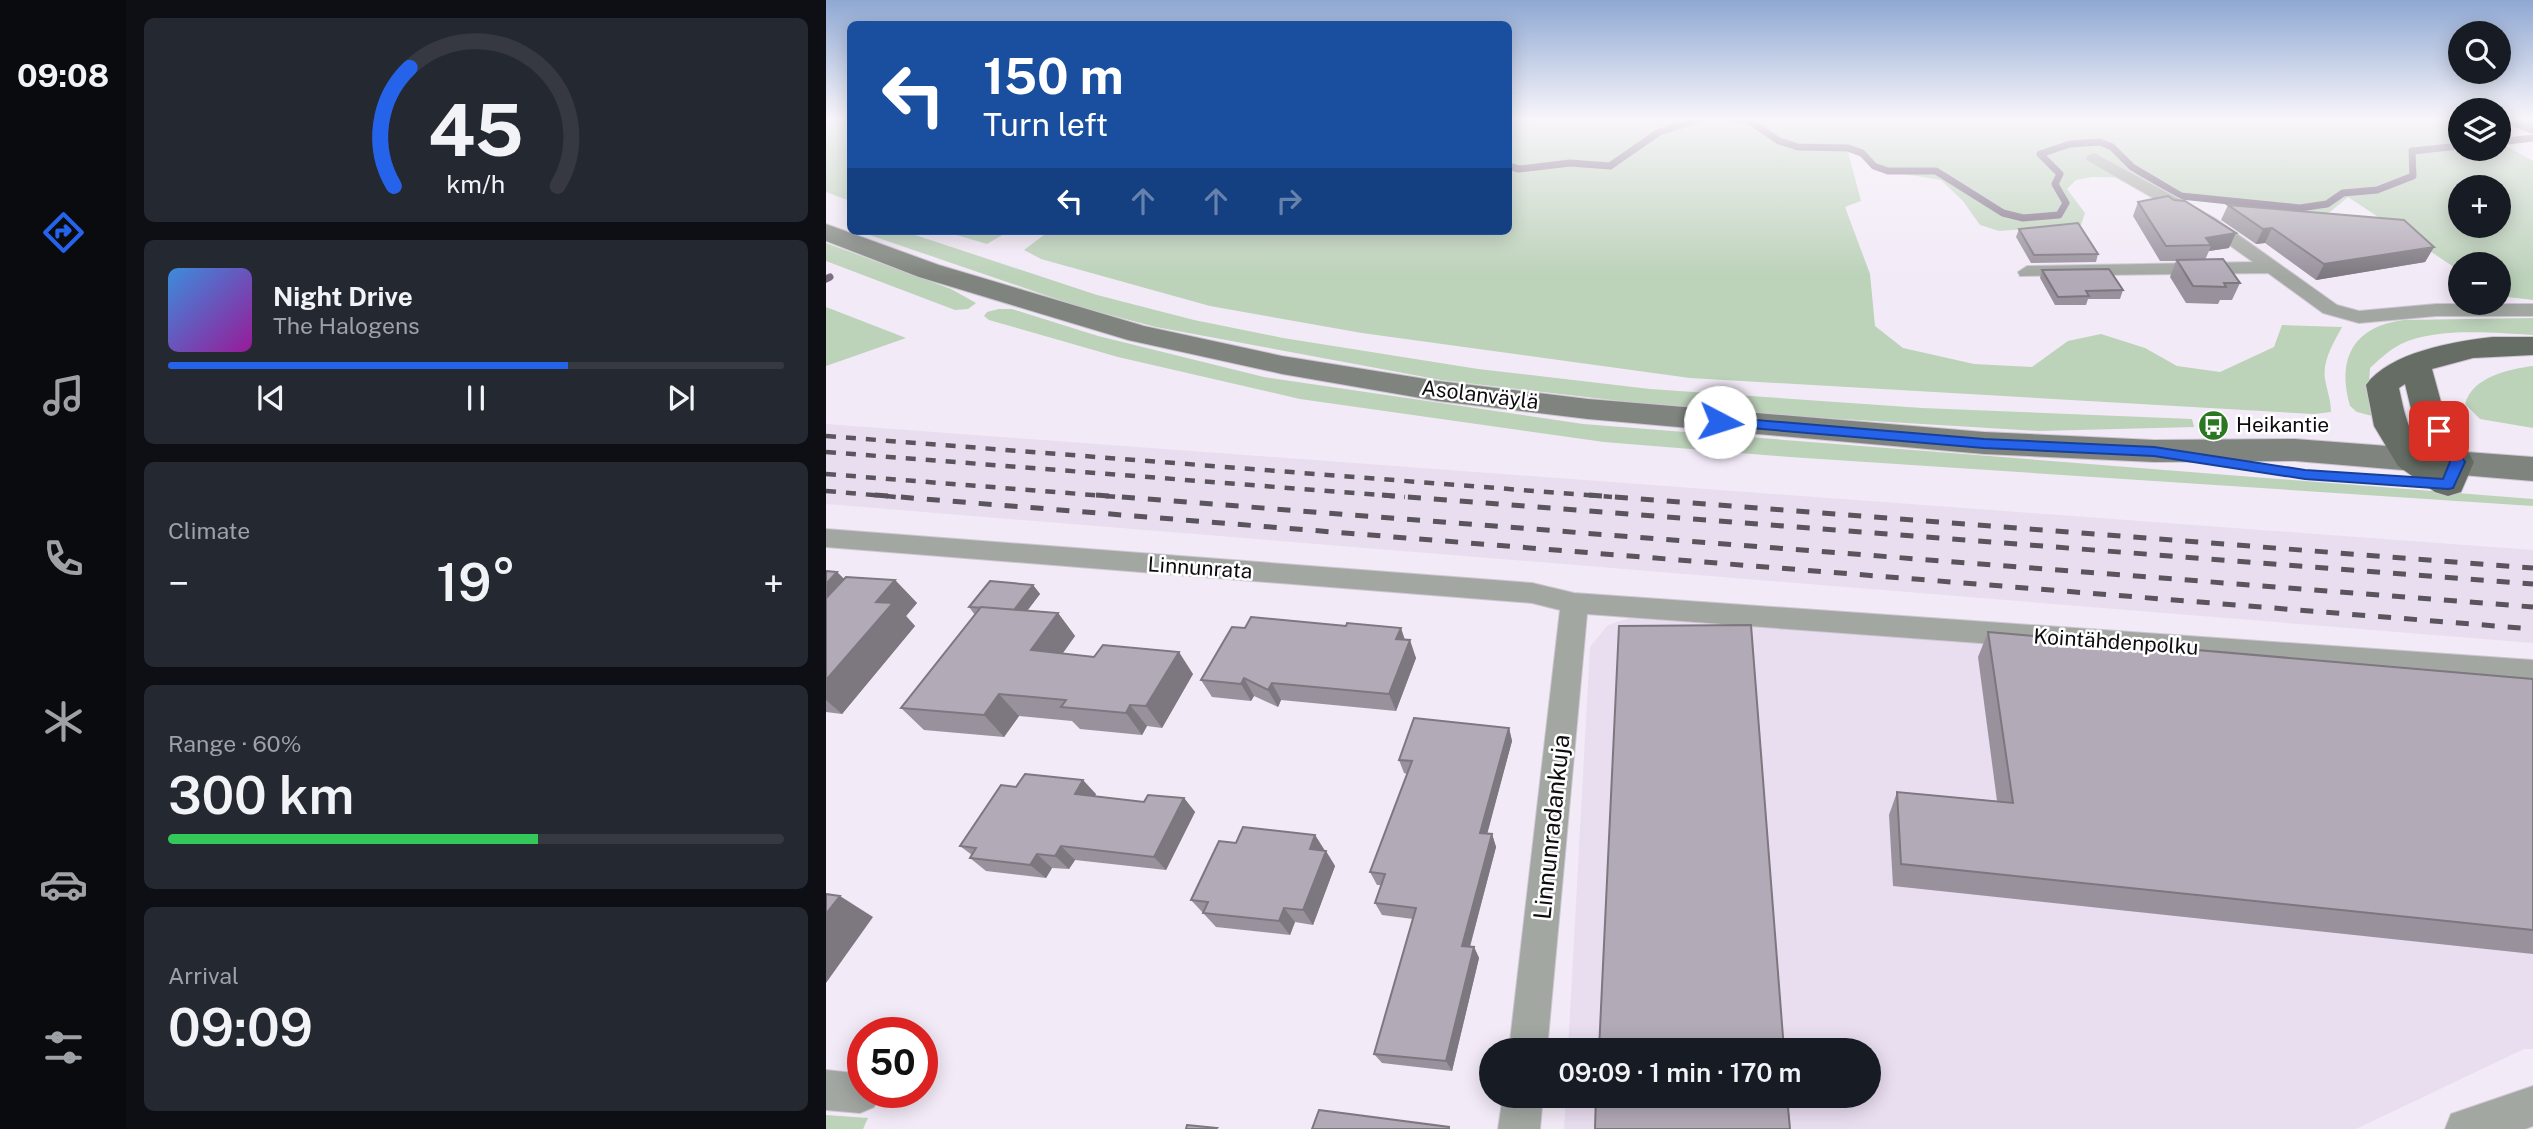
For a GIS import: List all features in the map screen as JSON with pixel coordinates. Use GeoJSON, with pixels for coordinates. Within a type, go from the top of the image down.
{"type":"FeatureCollection","features":[{"type":"Feature","properties":{"kind":"main road","name":"Asolanväylä"},"geometry":{"type":"LineString","coordinates":[[826,232],[969,284],[1138,334],[1282,365],[1425,389],[1588,409],[1984,443],[2154,451],[2295,450],[2410,458]]}},
{"type":"Feature","properties":{"kind":"main road"},"geometry":{"type":"LineString","coordinates":[[2533,346],[2474,347],[2447,353],[2396,374],[2382,385],[2391,426],[2410,458],[2453,473],[2533,493]]}},
{"type":"Feature","properties":{"kind":"main road"},"geometry":{"type":"LineString","coordinates":[[2416,366],[2427,409],[2453,473]]}},
{"type":"Feature","properties":{"kind":"main road","name":"Asolanväylä"},"geometry":{"type":"LineString","coordinates":[[2154,451],[2305,474],[2453,473]]}},
{"type":"Feature","properties":{"kind":"main road"},"geometry":{"type":"LineString","coordinates":[[2453,473],[2533,469]]}},
{"type":"Feature","properties":{"kind":"street"},"geometry":{"type":"LineString","coordinates":[[2118,172],[2210,223],[2330,309],[2359,317],[2436,310],[2533,310]]}},
{"type":"Feature","properties":{"kind":"street"},"geometry":{"type":"LineString","coordinates":[[2027,272],[2272,267]]}},
{"type":"Feature","properties":{"kind":"street","name":"Linnunrata"},"geometry":{"type":"LineString","coordinates":[[826,538],[1532,593],[1574,603]]}},
{"type":"Feature","properties":{"kind":"street","name":"Kointähdenpolku"},"geometry":{"type":"LineString","coordinates":[[1574,603],[2533,672]]}},
{"type":"Feature","properties":{"kind":"street","name":"Linnunradankuja"},"geometry":{"type":"LineString","coordinates":[[1529,1038],[1574,603]]}},
{"type":"Feature","properties":{"kind":"street"},"geometry":{"type":"LineString","coordinates":[[2466,1129],[2533,1106]]}},
{"type":"Feature","properties":{"kind":"street"},"geometry":{"type":"LineString","coordinates":[[1519,1129],[1522,1108]]}},
{"type":"Feature","properties":{"kind":"shaded area"},"geometry":{"type":"Polygon","coordinates":[[[826,424],[2533,550],[2533,643],[826,504],[826,424]]]}},
{"type":"Feature","properties":{"kind":"shaded area"},"geometry":{"type":"Polygon","coordinates":[[[1630,618],[2533,683],[2533,1049],[2524,1049],[2356,1129],[1564,1129],[1565,1108],[1881,1108],[1881,1038],[1569,1038],[1590,647],[1608,625],[1630,618]]]}},
{"type":"Feature","properties":{"kind":"green space"},"geometry":{"type":"Polygon","coordinates":[[[826,172],[847,172],[847,200],[826,192],[826,172]]]}},
{"type":"Feature","properties":{"kind":"green space"},"geometry":{"type":"Polygon","coordinates":[[[1512,172],[1853,172],[1861,201],[1845,207],[1870,274],[1875,326],[1903,348],[1974,364],[2032,367],[2068,341],[2101,334],[2145,348],[2177,366],[2220,372],[2274,347],[2282,325],[2342,327],[2325,365],[2331,412],[2314,414],[1690,378],[1362,333],[1210,306],[1041,259],[1024,250],[1044,235],[1512,235],[1512,172]]]}},
{"type":"Feature","properties":{"kind":"green space"},"geometry":{"type":"Polygon","coordinates":[[[1898,172],[2533,172],[2533,300],[2511,297],[2511,252],[2448,252],[2448,263],[2348,197],[2330,212],[2316,216],[2174,198],[2142,178],[2092,177],[2076,180],[2067,189],[2085,213],[2081,225],[1999,231],[1980,225],[1963,201],[1941,180],[1898,172]]]}},
{"type":"Feature","properties":{"kind":"green space"},"geometry":{"type":"Polygon","coordinates":[[[870,235],[915,235],[1097,295],[1194,320],[1283,338],[1478,369],[1650,389],[1922,408],[2192,419],[2194,427],[2039,431],[1680,408],[1441,380],[1156,327],[1080,307],[870,235]]]}},
{"type":"Feature","properties":{"kind":"green space"},"geometry":{"type":"Polygon","coordinates":[[[957,235],[1002,235],[987,244],[957,235]]]}},
{"type":"Feature","properties":{"kind":"green space"},"geometry":{"type":"Polygon","coordinates":[[[826,243],[951,289],[976,303],[968,309],[955,310],[826,261],[826,243]]]}},
{"type":"Feature","properties":{"kind":"green space"},"geometry":{"type":"Polygon","coordinates":[[[826,307],[906,338],[826,366],[826,307]]]}},
{"type":"Feature","properties":{"kind":"green space"},"geometry":{"type":"Polygon","coordinates":[[[1012,309],[1098,336],[1264,377],[1583,424],[2533,499],[2533,506],[1790,457],[1604,442],[1300,399],[1118,357],[989,320],[984,316],[987,312],[1012,309]]]}},
{"type":"Feature","properties":{"kind":"green space"},"geometry":{"type":"Polygon","coordinates":[[[2533,318],[2533,335],[2448,333],[2401,344],[2370,368],[2369,383],[2376,417],[2357,412],[2350,406],[2346,389],[2348,359],[2361,337],[2372,329],[2404,320],[2533,318]]]}},
{"type":"Feature","properties":{"kind":"green space"},"geometry":{"type":"Polygon","coordinates":[[[2533,366],[2533,428],[2480,419],[2465,404],[2475,387],[2483,381],[2513,369],[2533,366]]]}},
{"type":"Feature","properties":{"kind":"green space"},"geometry":{"type":"Polygon","coordinates":[[[826,1115],[868,1118],[863,1129],[826,1129],[826,1115]]]}},
{"type":"Feature","properties":{"kind":"building"},"geometry":{"type":"Polygon","coordinates":[[[2168,196],[2174,200],[2185,201],[2236,233],[2206,238],[2211,245],[2166,246],[2138,202],[2168,196]]]}},
{"type":"Feature","properties":{"kind":"building"},"geometry":{"type":"Polygon","coordinates":[[[2228,205],[2404,220],[2434,247],[2324,264],[2272,228],[2263,229],[2228,205]]]}},
{"type":"Feature","properties":{"kind":"building"},"geometry":{"type":"Polygon","coordinates":[[[2078,223],[2098,254],[2034,255],[2019,229],[2078,223]]]}},
{"type":"Feature","properties":{"kind":"building"},"geometry":{"type":"Polygon","coordinates":[[[2223,259],[2240,283],[2224,283],[2226,287],[2193,286],[2177,260],[2223,259]]]}},
{"type":"Feature","properties":{"kind":"building"},"geometry":{"type":"Polygon","coordinates":[[[2109,269],[2123,290],[2086,291],[2089,296],[2058,297],[2042,270],[2109,269]]]}},
{"type":"Feature","properties":{"kind":"building"},"geometry":{"type":"Polygon","coordinates":[[[826,571],[837,572],[826,584],[826,571]]]}},
{"type":"Feature","properties":{"kind":"building"},"geometry":{"type":"Polygon","coordinates":[[[846,577],[895,580],[876,602],[893,603],[826,680],[826,598],[846,577]]]}},
{"type":"Feature","properties":{"kind":"building"},"geometry":{"type":"Polygon","coordinates":[[[990,581],[1033,585],[1014,610],[969,607],[990,581]]]}},
{"type":"Feature","properties":{"kind":"building"},"geometry":{"type":"Polygon","coordinates":[[[981,607],[1058,613],[1031,650],[1094,657],[1103,645],[1179,652],[1146,706],[1130,705],[1126,713],[1061,707],[1066,700],[999,694],[984,715],[901,708],[981,607]]]}},
{"type":"Feature","properties":{"kind":"building"},"geometry":{"type":"Polygon","coordinates":[[[1251,617],[1401,628],[1396,639],[1410,640],[1389,694],[1272,683],[1268,690],[1244,678],[1241,684],[1201,680],[1232,627],[1245,628],[1251,617]]]}},
{"type":"Feature","properties":{"kind":"building"},"geometry":{"type":"Polygon","coordinates":[[[1751,625],[1783,1038],[1600,1038],[1619,626],[1751,625]]]}},
{"type":"Feature","properties":{"kind":"building"},"geometry":{"type":"Polygon","coordinates":[[[1988,632],[2533,679],[2533,930],[1901,864],[1897,792],[2013,803],[1988,632]]]}},
{"type":"Feature","properties":{"kind":"building"},"geometry":{"type":"Polygon","coordinates":[[[1414,718],[1509,728],[1480,833],[1492,834],[1462,946],[1474,947],[1446,1061],[1374,1054],[1416,908],[1375,903],[1385,874],[1370,872],[1412,761],[1399,760],[1414,718]]]}},
{"type":"Feature","properties":{"kind":"building"},"geometry":{"type":"Polygon","coordinates":[[[1025,774],[1083,780],[1075,794],[1144,802],[1148,795],[1184,798],[1154,857],[1061,846],[1055,856],[1037,854],[1030,865],[970,858],[976,848],[960,846],[1001,785],[1016,787],[1025,774]]]}},
{"type":"Feature","properties":{"kind":"building"},"geometry":{"type":"Polygon","coordinates":[[[1243,827],[1315,835],[1310,849],[1326,851],[1303,910],[1284,908],[1279,921],[1203,913],[1208,902],[1191,900],[1219,841],[1236,843],[1243,827]]]}},
{"type":"Feature","properties":{"kind":"building"},"geometry":{"type":"Polygon","coordinates":[[[826,894],[840,896],[826,914],[826,894]]]}},
{"type":"Feature","properties":{"kind":"building"},"geometry":{"type":"Polygon","coordinates":[[[1596,1108],[1788,1108],[1790,1129],[1595,1129],[1596,1108]]]}},
{"type":"Feature","properties":{"kind":"building"},"geometry":{"type":"Polygon","coordinates":[[[1319,1110],[1449,1127],[1449,1129],[1312,1129],[1319,1110]]]}},
{"type":"Feature","properties":{"kind":"building"},"geometry":{"type":"Polygon","coordinates":[[[1187,1125],[1217,1128],[1186,1129],[1187,1125]]]}},
{"type":"Feature","properties":{"kind":"waterway"},"geometry":{"type":"LineString","coordinates":[[1937,172],[2003,213],[2023,218],[2059,215],[2066,203],[2055,184],[2060,174],[2058,172]]}},
{"type":"Feature","properties":{"kind":"waterway"},"geometry":{"type":"LineString","coordinates":[[2140,172],[2181,196],[2300,208],[2327,204],[2343,193],[2377,190],[2413,176],[2413,172]]}},
{"type":"Feature","properties":{"kind":"waterway"},"geometry":{"type":"LineString","coordinates":[[826,279],[830,277]]}},
{"type":"Feature","properties":{"kind":"railway"},"geometry":{"type":"LineString","coordinates":[[826,436],[1612,497]]}},
{"type":"Feature","properties":{"kind":"railway"},"geometry":{"type":"LineString","coordinates":[[826,452],[1405,497]]}},
{"type":"Feature","properties":{"kind":"railway"},"geometry":{"type":"LineString","coordinates":[[826,474],[1118,497]]}},
{"type":"Feature","properties":{"kind":"railway"},"geometry":{"type":"LineString","coordinates":[[826,491],[897,497]]}},
{"type":"Feature","properties":{"kind":"railway"},"geometry":{"type":"LineString","coordinates":[[875,495],[2533,629]]}},
{"type":"Feature","properties":{"kind":"railway"},"geometry":{"type":"LineString","coordinates":[[1096,495],[2533,607]]}},
{"type":"Feature","properties":{"kind":"railway"},"geometry":{"type":"LineString","coordinates":[[1382,495],[2533,584]]}},
{"type":"Feature","properties":{"kind":"railway"},"geometry":{"type":"LineString","coordinates":[[1589,495],[2533,568]]}},
{"type":"Feature","properties":{"kind":"place","name":"Heikantie"},"geometry":{"type":"Point","coordinates":[2213,425]}},
{"type":"Feature","properties":{"kind":"route"},"geometry":{"type":"LineString","coordinates":[[1720,422],[1984,443],[2154,451],[2305,474],[2448,484],[2458,462],[2439,431]]}}]}
